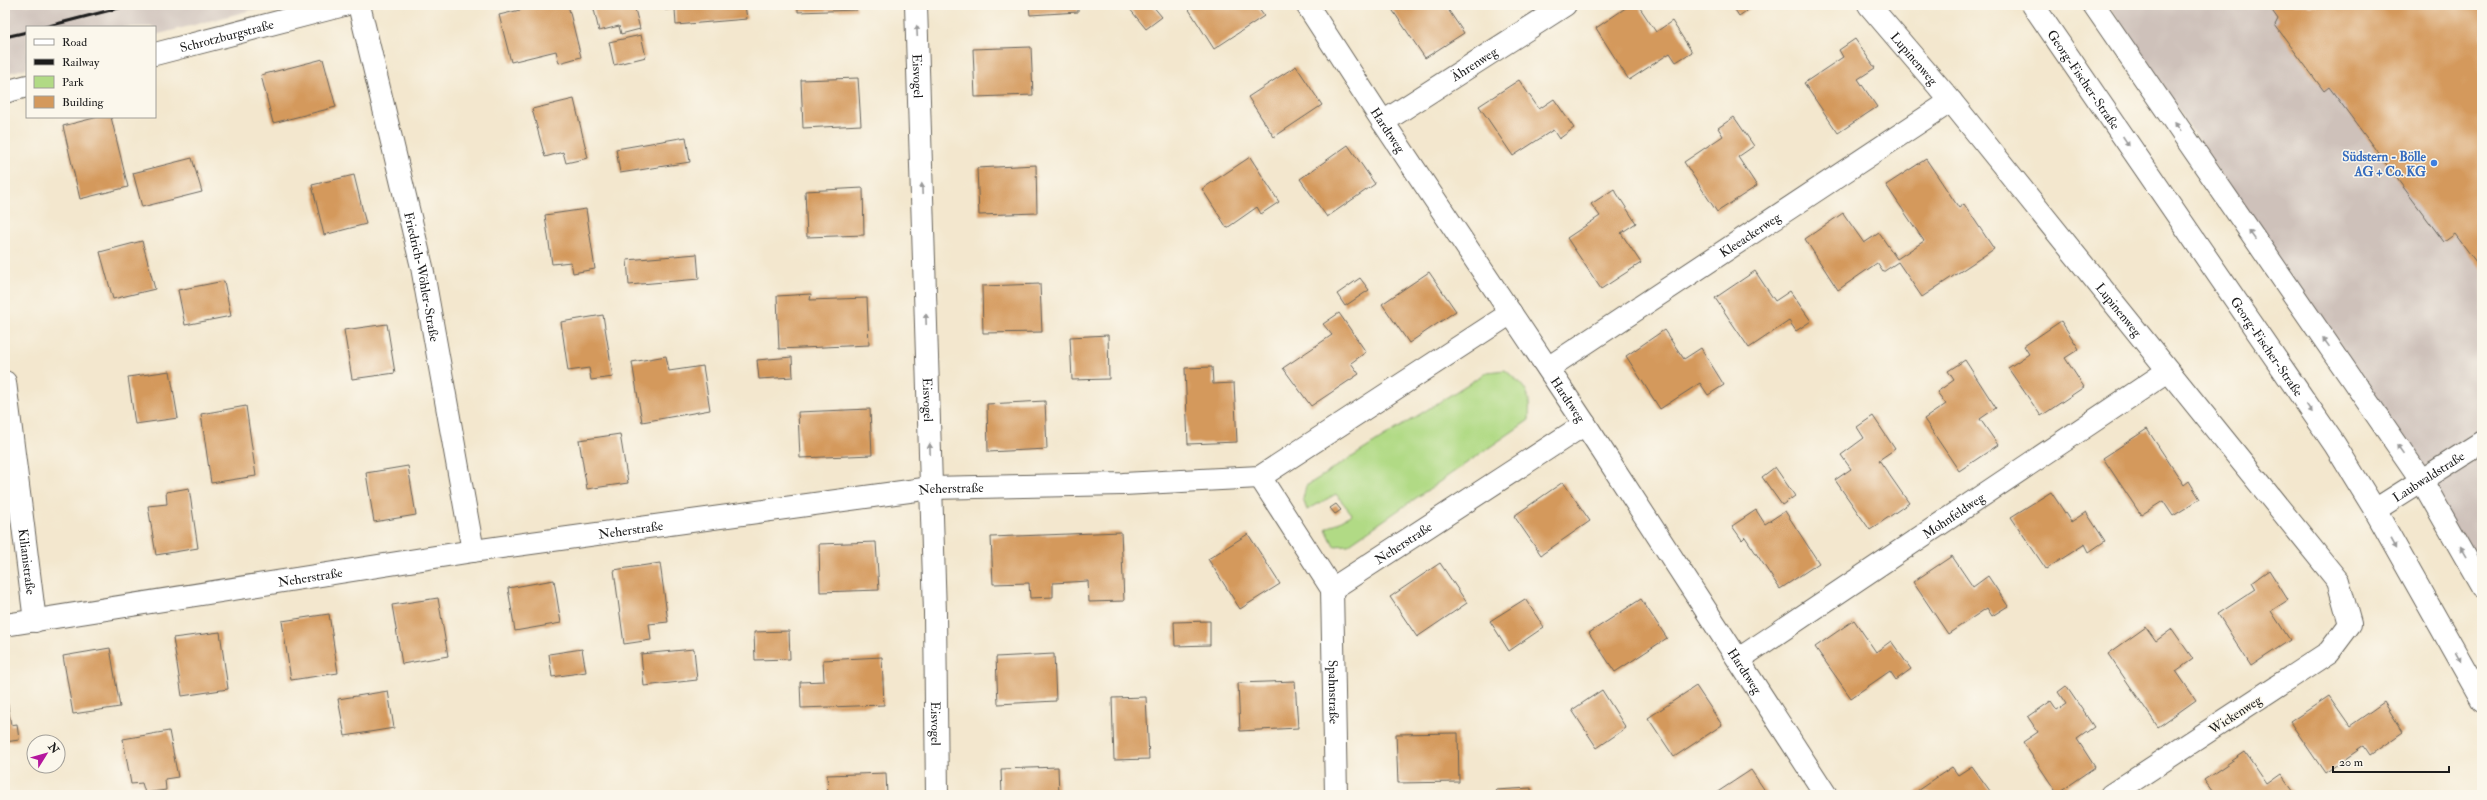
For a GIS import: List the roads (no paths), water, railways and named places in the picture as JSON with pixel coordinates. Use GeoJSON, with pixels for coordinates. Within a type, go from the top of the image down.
{"type":"FeatureCollection","features":[{"type":"Feature","properties":{"kind":"street","name":"Schrotzburgstraße"},"geometry":{"type":"LineString","coordinates":[[156,54],[344,5]]}},
{"type":"Feature","properties":{"kind":"street","name":"Friedrich-Wöhler-Straße"},"geometry":{"type":"LineString","coordinates":[[359,5],[422,267],[472,551]]}},
{"type":"Feature","properties":{"kind":"street","name":"Eisvogel"},"geometry":{"type":"LineString","coordinates":[[916,5],[931,488],[937,795]]}},
{"type":"Feature","properties":{"kind":"street","name":"Hardtweg"},"geometry":{"type":"LineString","coordinates":[[1307,5],[1383,122],[1586,424],[1826,795]]}},
{"type":"Feature","properties":{"kind":"street","name":"Ährenweg"},"geometry":{"type":"LineString","coordinates":[[1383,122],[1565,5]]}},
{"type":"Feature","properties":{"kind":"street","name":"Lupinenweg"},"geometry":{"type":"LineString","coordinates":[[1869,5],[1951,101],[2338,581],[2350,624]]}},
{"type":"Feature","properties":{"kind":"street","name":"Georg-Fischer-Straße"},"geometry":{"type":"LineString","coordinates":[[2033,5],[2335,445],[2375,510],[2482,700]]}},
{"type":"Feature","properties":{"kind":"street"},"geometry":{"type":"LineString","coordinates":[[2094,5],[2422,481],[2482,586]]}},
{"type":"Feature","properties":{"kind":"street"},"geometry":{"type":"LineString","coordinates":[[5,92],[26,86]]}},
{"type":"Feature","properties":{"kind":"street","name":"Kleeackerweg"},"geometry":{"type":"LineString","coordinates":[[1548,368],[1951,101]]}},
{"type":"Feature","properties":{"kind":"street"},"geometry":{"type":"LineString","coordinates":[[1332,589],[1260,477],[1511,313]]}},
{"type":"Feature","properties":{"kind":"street","name":"Mohnfeldweg"},"geometry":{"type":"LineString","coordinates":[[1739,659],[2168,371]]}},
{"type":"Feature","properties":{"kind":"street","name":"Kilianistraße"},"geometry":{"type":"LineString","coordinates":[[5,382],[35,621]]}},
{"type":"Feature","properties":{"kind":"street","name":"Neherstraße"},"geometry":{"type":"LineString","coordinates":[[1332,589],[1586,424]]}},
{"type":"Feature","properties":{"kind":"street","name":"Laubwaldstraße"},"geometry":{"type":"LineString","coordinates":[[2375,510],[2482,442]]}},
{"type":"Feature","properties":{"kind":"street","name":"Neherstraße"},"geometry":{"type":"LineString","coordinates":[[5,625],[472,551],[931,488],[1123,484],[1260,477]]}},
{"type":"Feature","properties":{"kind":"street","name":"Spahnstraße"},"geometry":{"type":"LineString","coordinates":[[1332,589],[1336,795]]}},
{"type":"Feature","properties":{"kind":"street","name":"Wickenweg"},"geometry":{"type":"LineString","coordinates":[[2111,795],[2329,652],[2350,624]]}},
{"type":"Feature","properties":{"kind":"railway"},"geometry":{"type":"LineString","coordinates":[[49,26],[130,5]]}},
{"type":"Feature","properties":{"kind":"railway"},"geometry":{"type":"LineString","coordinates":[[5,37],[26,32]]}},
{"type":"Feature","properties":{"kind":"place","name":"Südstern - Bölle AG + Co. KG"},"geometry":{"type":"Point","coordinates":[2434,163]}}]}
